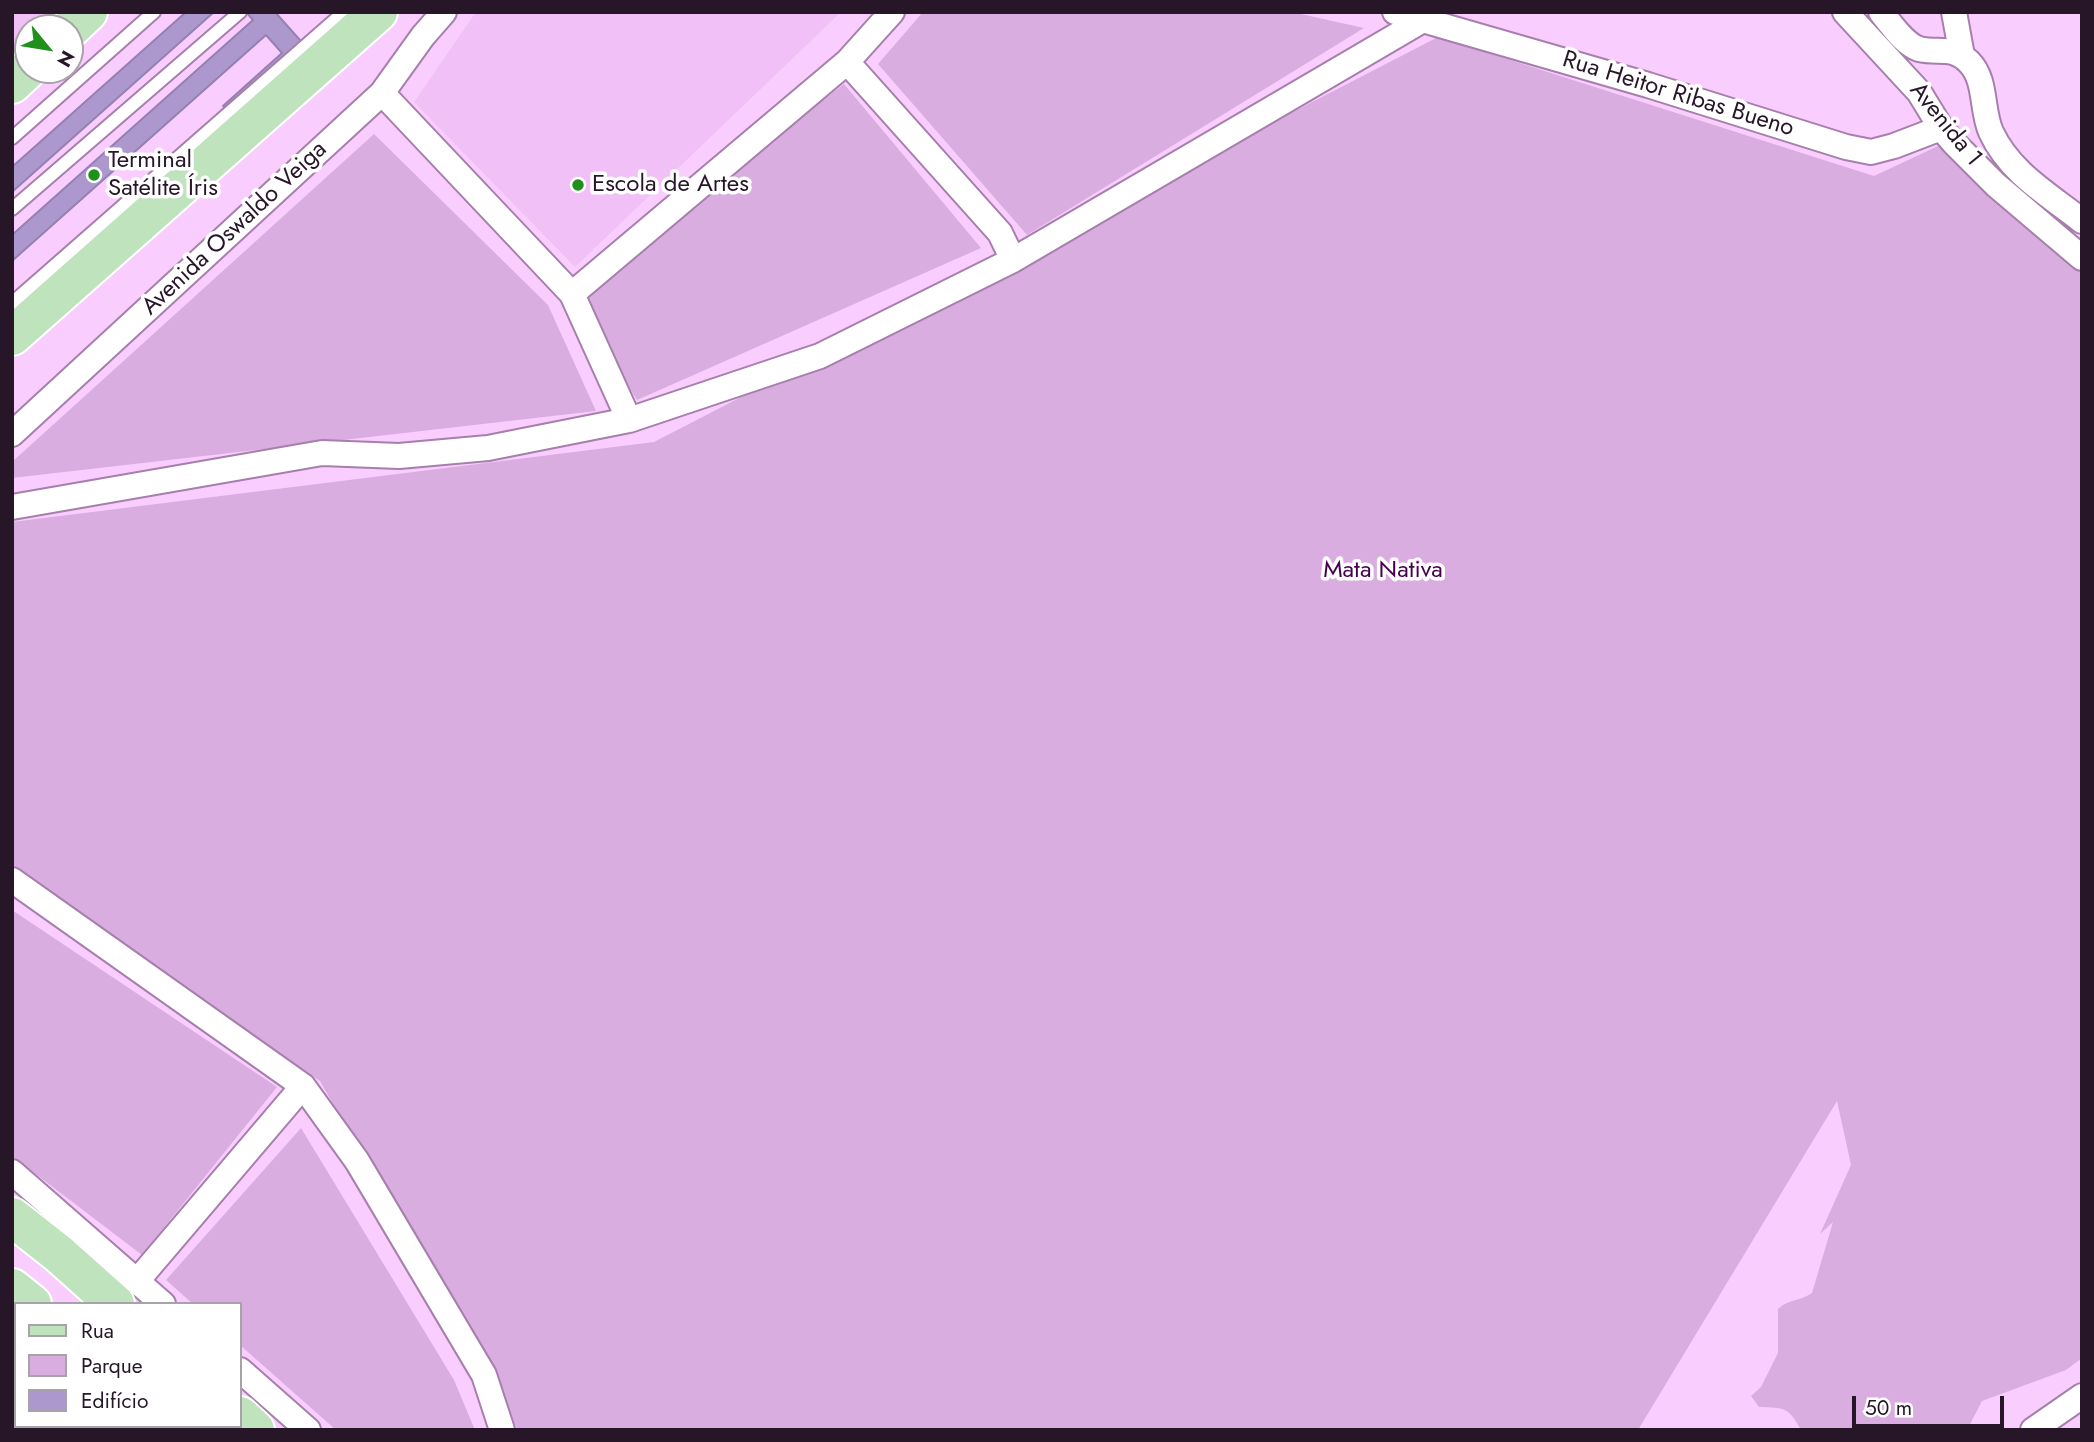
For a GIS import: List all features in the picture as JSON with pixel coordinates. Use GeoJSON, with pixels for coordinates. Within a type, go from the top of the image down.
{"type":"FeatureCollection","features":[{"type":"Feature","properties":{"kind":"main road"},"geometry":{"type":"LineString","coordinates":[[12,337],[378,12]]}},
{"type":"Feature","properties":{"kind":"main road"},"geometry":{"type":"LineString","coordinates":[[12,1217],[59,1254],[126,1292]]}},
{"type":"Feature","properties":{"kind":"main road"},"geometry":{"type":"LineString","coordinates":[[12,1288],[30,1302]]}},
{"type":"Feature","properties":{"kind":"main road"},"geometry":{"type":"LineString","coordinates":[[242,1418],[255,1430]]}},
{"type":"Feature","properties":{"kind":"street","name":"Avenida Oswaldo Veiga"},"geometry":{"type":"LineString","coordinates":[[12,434],[382,93],[444,12]]}},
{"type":"Feature","properties":{"kind":"street"},"geometry":{"type":"LineString","coordinates":[[572,294],[846,62],[892,12]]}},
{"type":"Feature","properties":{"kind":"street","name":"Rua Heitor Ribas Bueno"},"geometry":{"type":"LineString","coordinates":[[1395,12],[1420,16],[1871,152],[1941,128]]}},
{"type":"Feature","properties":{"kind":"street","name":"Avenida 1"},"geometry":{"type":"LineString","coordinates":[[1845,12],[1919,92],[1941,128],[1996,185],[2082,258]]}},
{"type":"Feature","properties":{"kind":"street","name":"Avenida 1"},"geometry":{"type":"LineString","coordinates":[[1881,12],[1910,44],[1922,50],[1952,53],[1976,72],[1990,130],[2007,159],[2031,183],[2082,221]]}},
{"type":"Feature","properties":{"kind":"street"},"geometry":{"type":"LineString","coordinates":[[1919,92],[1922,72],[1927,63],[1952,53],[1954,12]]}},
{"type":"Feature","properties":{"kind":"street"},"geometry":{"type":"LineString","coordinates":[[12,507],[322,453],[399,456],[488,448],[629,420],[820,356],[1013,260],[1420,16]]}},
{"type":"Feature","properties":{"kind":"street"},"geometry":{"type":"LineString","coordinates":[[846,62],[1000,233],[1013,260]]}},
{"type":"Feature","properties":{"kind":"street"},"geometry":{"type":"LineString","coordinates":[[382,93],[572,294],[629,420]]}},
{"type":"Feature","properties":{"kind":"street"},"geometry":{"type":"LineString","coordinates":[[12,880],[303,1086],[357,1161],[484,1375],[502,1430]]}},
{"type":"Feature","properties":{"kind":"street"},"geometry":{"type":"LineString","coordinates":[[126,1292],[303,1086]]}},
{"type":"Feature","properties":{"kind":"street"},"geometry":{"type":"LineString","coordinates":[[12,1172],[126,1292],[157,1302]]}},
{"type":"Feature","properties":{"kind":"street"},"geometry":{"type":"LineString","coordinates":[[242,1372],[308,1430]]}},
{"type":"Feature","properties":{"kind":"street"},"geometry":{"type":"LineString","coordinates":[[2033,1430],[2082,1396]]}},
{"type":"Feature","properties":{"kind":"lane"},"geometry":{"type":"LineString","coordinates":[[12,138],[154,12]]}},
{"type":"Feature","properties":{"kind":"lane"},"geometry":{"type":"LineString","coordinates":[[12,209],[240,12]]}},
{"type":"Feature","properties":{"kind":"lane"},"geometry":{"type":"LineString","coordinates":[[12,303],[344,12]]}},
{"type":"Feature","properties":{"kind":"shaded area"},"geometry":{"type":"Polygon","coordinates":[[[12,12],[62,12],[14,14],[12,59],[12,12]]]}},
{"type":"Feature","properties":{"kind":"shaded area","name":"Escola de Artes"},"geometry":{"type":"Polygon","coordinates":[[[476,12],[841,12],[575,267],[414,102],[476,12]]]}},
{"type":"Feature","properties":{"kind":"green space"},"geometry":{"type":"Polygon","coordinates":[[[923,12],[1292,12],[1364,28],[1027,235],[878,64],[923,12]]]}},
{"type":"Feature","properties":{"kind":"green space","name":"Mata Nativa"},"geometry":{"type":"Polygon","coordinates":[[[1438,37],[1874,176],[1938,146],[2082,272],[2082,1358],[2066,1370],[1982,1401],[1967,1430],[1801,1430],[1789,1412],[1759,1407],[1751,1396],[1761,1387],[1778,1353],[1778,1309],[1812,1293],[1833,1222],[1820,1234],[1851,1165],[1837,1101],[1638,1430],[518,1430],[320,1081],[12,867],[12,522],[654,442],[1438,37]]]}},
{"type":"Feature","properties":{"kind":"green space"},"geometry":{"type":"Polygon","coordinates":[[[844,84],[981,248],[637,400],[572,294],[844,84]]]}},
{"type":"Feature","properties":{"kind":"green space"},"geometry":{"type":"Polygon","coordinates":[[[374,134],[548,305],[596,411],[12,478],[12,462],[374,134]]]}},
{"type":"Feature","properties":{"kind":"green space"},"geometry":{"type":"Polygon","coordinates":[[[12,910],[277,1087],[142,1255],[12,1156],[12,910]]]}},
{"type":"Feature","properties":{"kind":"green space"},"geometry":{"type":"Polygon","coordinates":[[[301,1128],[454,1380],[475,1430],[336,1430],[242,1347],[242,1302],[191,1302],[166,1280],[301,1128]]]}},
{"type":"Feature","properties":{"kind":"building","name":"Terminal Satélite Íris"},"geometry":{"type":"Polygon","coordinates":[[[186,12],[214,12],[12,192],[12,167],[186,12]]]}},
{"type":"Feature","properties":{"kind":"building","name":"Terminal Satélite Íris"},"geometry":{"type":"Polygon","coordinates":[[[246,12],[275,12],[307,48],[232,115],[223,106],[282,53],[266,35],[12,261],[12,235],[253,20],[246,12]]]}},
{"type":"Feature","properties":{"kind":"place","name":"Terminal Satélite Íris"},"geometry":{"type":"Point","coordinates":[94,175]}},
{"type":"Feature","properties":{"kind":"place","name":"Escola de Artes"},"geometry":{"type":"Point","coordinates":[578,185]}}]}
